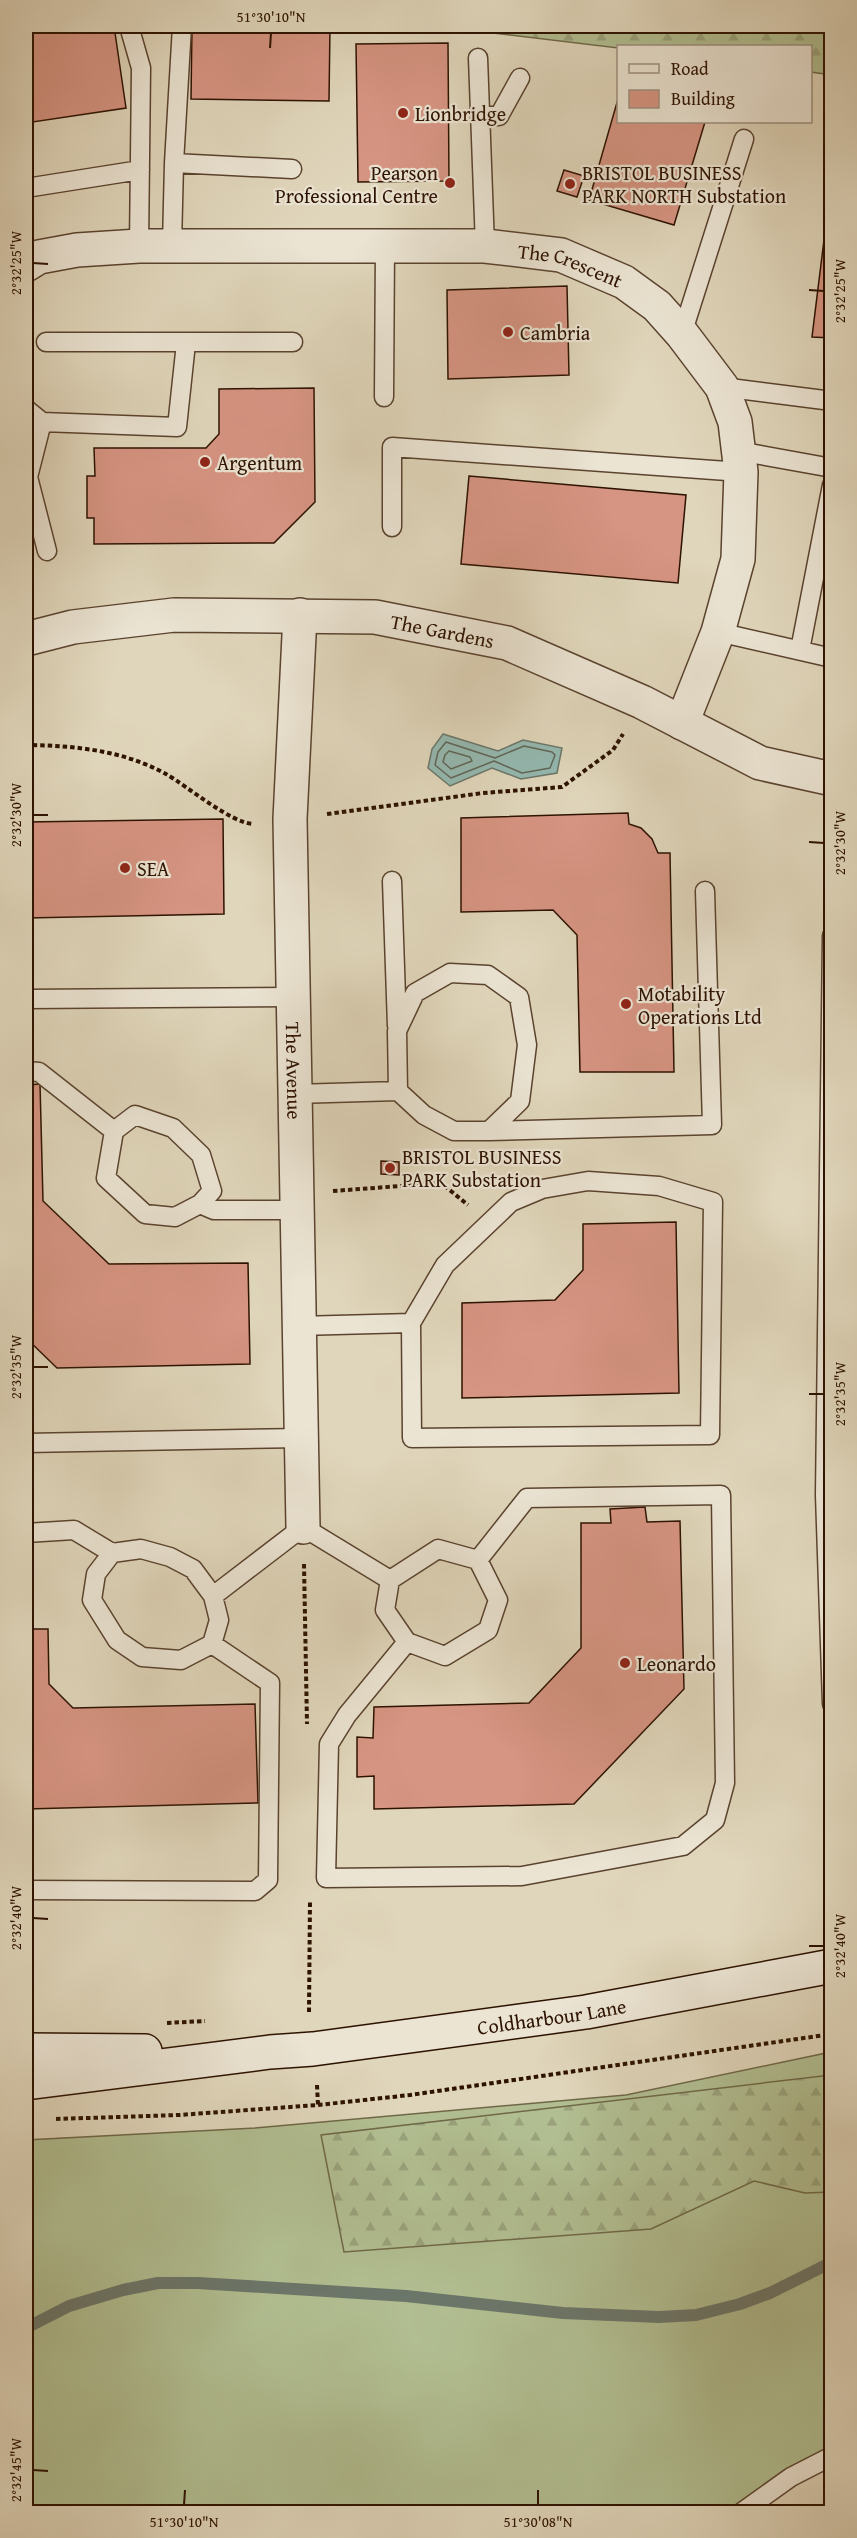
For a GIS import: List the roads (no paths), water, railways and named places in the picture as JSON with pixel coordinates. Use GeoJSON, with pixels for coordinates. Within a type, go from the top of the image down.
{"type":"FeatureCollection","features":[{"type":"Feature","properties":{"kind":"street","name":"The Crescent"},"geometry":{"type":"LineString","coordinates":[[26,265],[39,257],[77,250],[139,246],[484,246],[561,255],[624,282],[657,306],[682,334],[722,387],[735,422],[740,462],[738,559],[718,632],[682,723]]}},
{"type":"Feature","properties":{"kind":"street","name":"The Gardens"},"geometry":{"type":"LineString","coordinates":[[26,639],[73,627],[174,615],[375,617],[507,643],[642,702],[760,763],[831,780]]}},
{"type":"Feature","properties":{"kind":"street","name":"The Avenue"},"geometry":{"type":"LineString","coordinates":[[300,615],[290,822],[303,1527]]}},
{"type":"Feature","properties":{"kind":"street","name":"Coldharbour Lane"},"geometry":{"type":"LineString","coordinates":[[26,2083],[270,2052],[313,2049],[586,2012],[831,1966]]}},
{"type":"Feature","properties":{"kind":"street","name":"Coldharbour Lane"},"geometry":{"type":"LineString","coordinates":[[26,2050],[270,2052]]}},
{"type":"Feature","properties":{"kind":"lane"},"geometry":{"type":"LineString","coordinates":[[129,26],[141,69],[139,246]]}},
{"type":"Feature","properties":{"kind":"lane"},"geometry":{"type":"LineString","coordinates":[[172,245],[182,26]]}},
{"type":"Feature","properties":{"kind":"lane"},"geometry":{"type":"LineString","coordinates":[[478,58],[484,246]]}},
{"type":"Feature","properties":{"kind":"lane"},"geometry":{"type":"LineString","coordinates":[[480,116],[499,116],[520,78]]}},
{"type":"Feature","properties":{"kind":"lane"},"geometry":{"type":"LineString","coordinates":[[682,334],[744,139]]}},
{"type":"Feature","properties":{"kind":"lane"},"geometry":{"type":"LineString","coordinates":[[174,163],[292,169]]}},
{"type":"Feature","properties":{"kind":"lane"},"geometry":{"type":"LineString","coordinates":[[26,188],[140,170]]}},
{"type":"Feature","properties":{"kind":"lane"},"geometry":{"type":"LineString","coordinates":[[384,397],[385,245]]}},
{"type":"Feature","properties":{"kind":"lane"},"geometry":{"type":"LineString","coordinates":[[46,342],[293,342]]}},
{"type":"Feature","properties":{"kind":"lane"},"geometry":{"type":"LineString","coordinates":[[26,409],[42,422],[177,427],[186,343]]}},
{"type":"Feature","properties":{"kind":"lane"},"geometry":{"type":"LineString","coordinates":[[722,387],[831,401]]}},
{"type":"Feature","properties":{"kind":"lane"},"geometry":{"type":"LineString","coordinates":[[42,422],[28,477],[47,551]]}},
{"type":"Feature","properties":{"kind":"lane"},"geometry":{"type":"LineString","coordinates":[[392,527],[392,447],[831,468]]}},
{"type":"Feature","properties":{"kind":"lane"},"geometry":{"type":"LineString","coordinates":[[800,650],[831,485]]}},
{"type":"Feature","properties":{"kind":"lane"},"geometry":{"type":"LineString","coordinates":[[718,632],[831,658]]}},
{"type":"Feature","properties":{"kind":"lane"},"geometry":{"type":"LineString","coordinates":[[392,881],[398,1091]]}},
{"type":"Feature","properties":{"kind":"lane"},"geometry":{"type":"LineString","coordinates":[[295,1094],[398,1091],[424,1115],[454,1131],[712,1125],[705,891]]}},
{"type":"Feature","properties":{"kind":"lane"},"geometry":{"type":"LineString","coordinates":[[831,936],[828,1495],[831,1704]]}},
{"type":"Feature","properties":{"kind":"lane"},"geometry":{"type":"LineString","coordinates":[[397,1031],[415,993],[450,974],[488,975],[519,997],[527,1045],[520,1101],[489,1131]]}},
{"type":"Feature","properties":{"kind":"lane"},"geometry":{"type":"LineString","coordinates":[[26,999],[294,997]]}},
{"type":"Feature","properties":{"kind":"lane"},"geometry":{"type":"LineString","coordinates":[[26,1071],[39,1072],[114,1131]]}},
{"type":"Feature","properties":{"kind":"lane"},"geometry":{"type":"LineString","coordinates":[[135,1115],[173,1128],[201,1155],[212,1191],[200,1204],[175,1217],[145,1214],[106,1178],[114,1131],[135,1115]]}},
{"type":"Feature","properties":{"kind":"lane"},"geometry":{"type":"LineString","coordinates":[[588,1181],[659,1186],[713,1202],[710,1435],[412,1438],[411,1323],[444,1265],[511,1202],[542,1189],[588,1181]]}},
{"type":"Feature","properties":{"kind":"lane"},"geometry":{"type":"LineString","coordinates":[[200,1204],[214,1210],[297,1202]]}},
{"type":"Feature","properties":{"kind":"lane"},"geometry":{"type":"LineString","coordinates":[[299,1326],[411,1323]]}},
{"type":"Feature","properties":{"kind":"lane"},"geometry":{"type":"LineString","coordinates":[[26,1443],[302,1438]]}},
{"type":"Feature","properties":{"kind":"lane"},"geometry":{"type":"LineString","coordinates":[[407,1642],[347,1715],[329,1744],[326,1878],[522,1876],[683,1846],[715,1820],[725,1783],[721,1495],[527,1498],[478,1560]]}},
{"type":"Feature","properties":{"kind":"lane"},"geometry":{"type":"LineString","coordinates":[[213,1596],[303,1527],[390,1580]]}},
{"type":"Feature","properties":{"kind":"lane"},"geometry":{"type":"LineString","coordinates":[[26,1533],[74,1530],[112,1553],[141,1549],[170,1557],[193,1569],[213,1596],[219,1620],[212,1644],[181,1660],[142,1658],[117,1640],[92,1600],[96,1574],[112,1553]]}},
{"type":"Feature","properties":{"kind":"lane"},"geometry":{"type":"LineString","coordinates":[[438,1550],[478,1560],[498,1600],[488,1630],[445,1656],[407,1642],[385,1610],[390,1580],[438,1550]]}},
{"type":"Feature","properties":{"kind":"lane"},"geometry":{"type":"LineString","coordinates":[[26,1890],[255,1891],[268,1880],[270,1683],[212,1644]]}},
{"type":"Feature","properties":{"kind":"lane"},"geometry":{"type":"LineString","coordinates":[[742,2512],[791,2477],[831,2456]]}},
{"type":"Feature","properties":{"kind":"water"},"geometry":{"type":"Polygon","coordinates":[[[443,734],[498,751],[523,740],[562,748],[557,773],[521,779],[492,768],[450,786],[428,768],[432,749],[443,734]]]}},
{"type":"Feature","properties":{"kind":"waterway"},"geometry":{"type":"LineString","coordinates":[[26,2328],[69,2306],[123,2290],[158,2283],[198,2283],[406,2296],[563,2313],[659,2317],[696,2315],[740,2304],[770,2293],[832,2262]]}},
{"type":"Feature","properties":{"kind":"place","name":"Lionbridge"},"geometry":{"type":"Point","coordinates":[403,113]}},
{"type":"Feature","properties":{"kind":"place","name":"Pearson Professional Centre"},"geometry":{"type":"Point","coordinates":[450,183]}},
{"type":"Feature","properties":{"kind":"place","name":"BRISTOL BUSINESS PARK NORTH Substation"},"geometry":{"type":"Point","coordinates":[570,184]}},
{"type":"Feature","properties":{"kind":"place","name":"Cambria"},"geometry":{"type":"Point","coordinates":[508,332]}},
{"type":"Feature","properties":{"kind":"place","name":"Argentum"},"geometry":{"type":"Point","coordinates":[205,462]}},
{"type":"Feature","properties":{"kind":"place","name":"SEA"},"geometry":{"type":"Point","coordinates":[125,868]}},
{"type":"Feature","properties":{"kind":"place","name":"Motability Operations Ltd"},"geometry":{"type":"Point","coordinates":[626,1004]}},
{"type":"Feature","properties":{"kind":"place","name":"BRISTOL BUSINESS PARK Substation"},"geometry":{"type":"Point","coordinates":[390,1168]}},
{"type":"Feature","properties":{"kind":"place","name":"Leonardo"},"geometry":{"type":"Point","coordinates":[625,1663]}}]}
